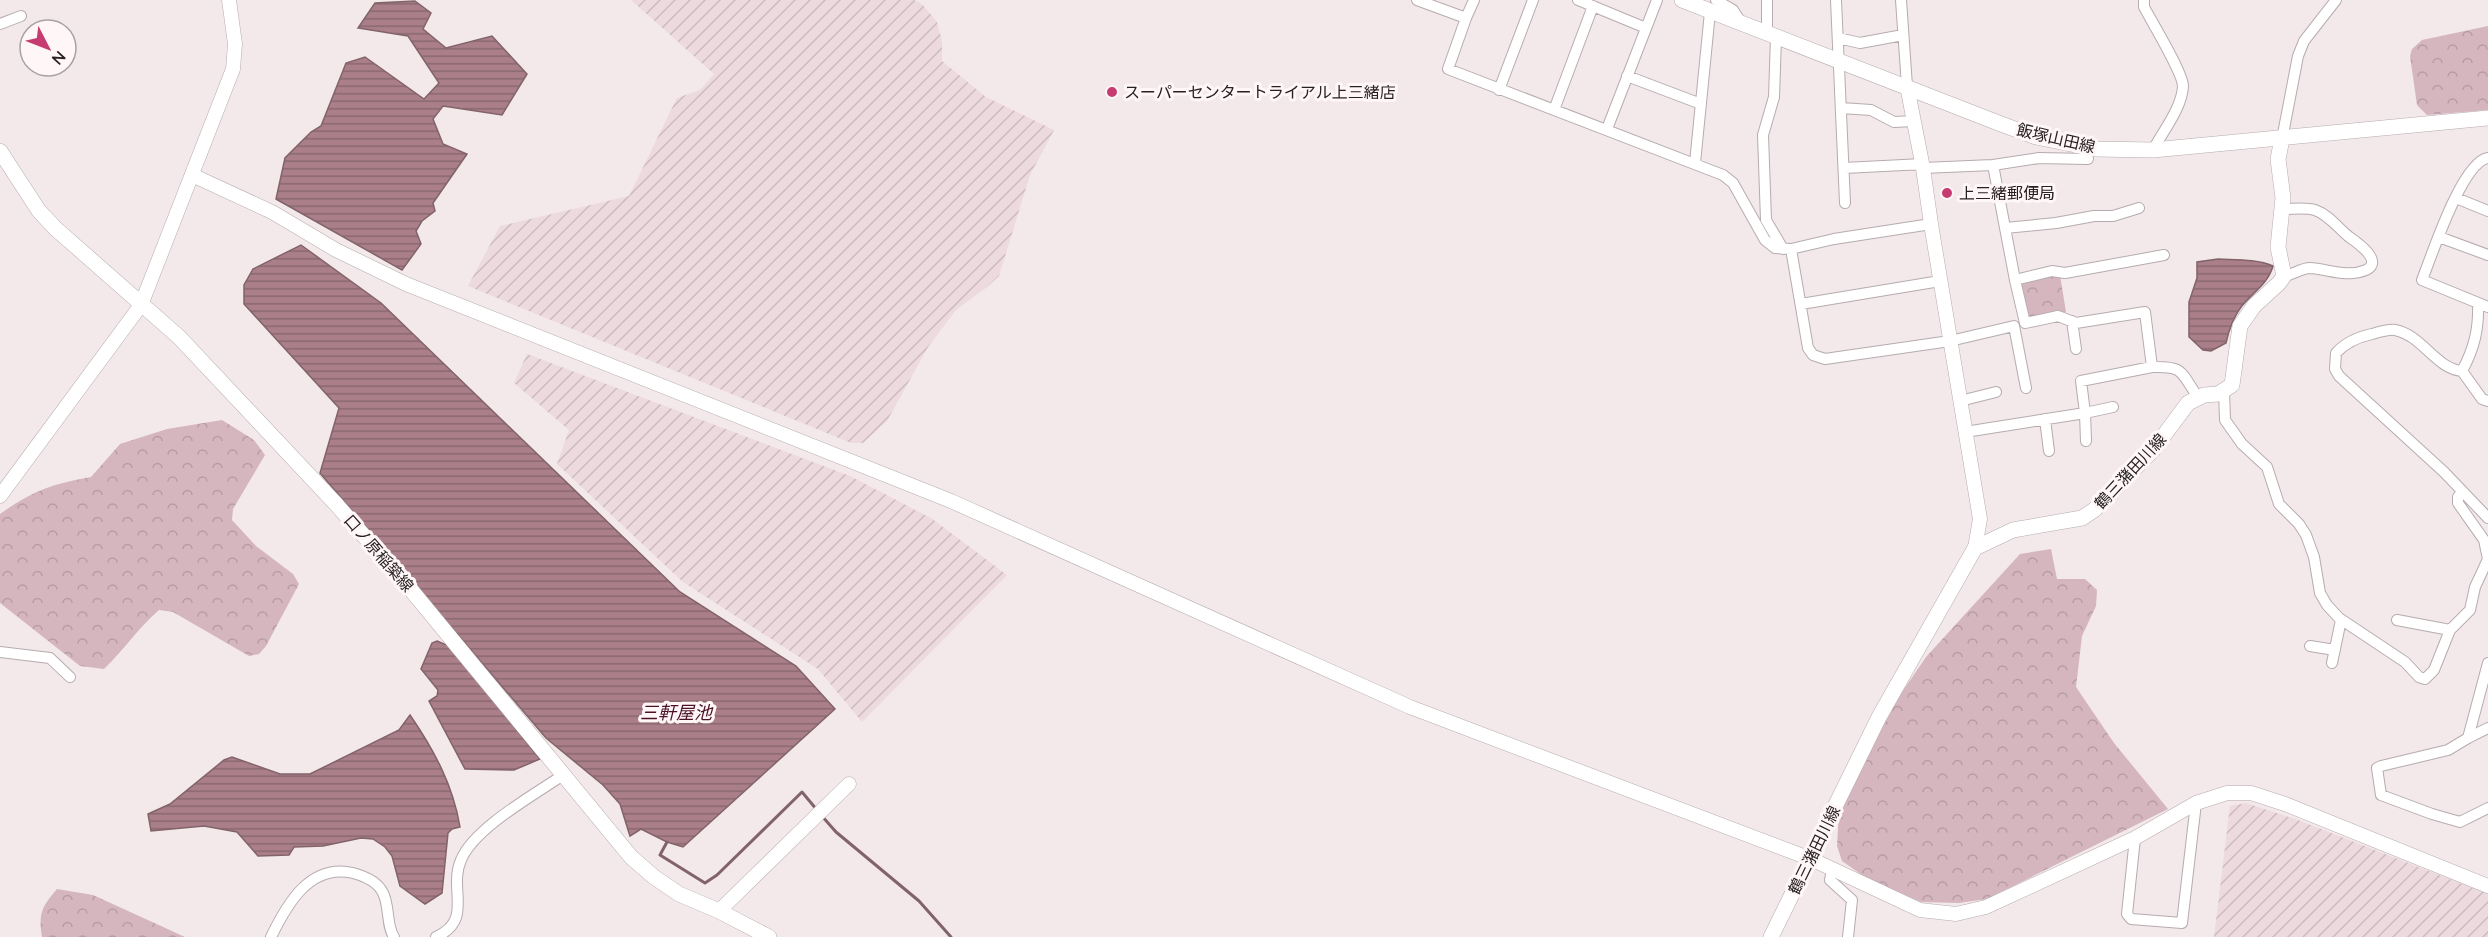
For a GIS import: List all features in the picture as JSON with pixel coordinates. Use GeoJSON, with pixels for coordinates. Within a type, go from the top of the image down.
{"type":"FeatureCollection","features":[{"type":"Feature","properties":{"kind":"main road","name":"飯塚山田線"},"geometry":{"type":"LineString","coordinates":[[1682,0],[1713,6],[1742,24],[2036,137],[2096,149],[2153,150],[2488,118]]}},
{"type":"Feature","properties":{"kind":"main road"},"geometry":{"type":"LineString","coordinates":[[2198,397],[2224,391],[2232,385],[2240,326],[2254,306],[2284,276],[2278,247],[2283,209],[2278,159],[2282,139]]}},
{"type":"Feature","properties":{"kind":"main road","name":"口ノ原稲築線"},"geometry":{"type":"LineString","coordinates":[[0,151],[39,211],[50,223],[179,337],[336,504],[407,585],[631,856],[654,877],[679,894],[719,911],[769,937]]}},
{"type":"Feature","properties":{"kind":"main road","name":"鶴三潴田川線"},"geometry":{"type":"LineString","coordinates":[[1771,937],[1879,717],[1976,548],[2013,530],[2082,518],[2094,510],[2153,450],[2188,402],[2198,397]]}},
{"type":"Feature","properties":{"kind":"street"},"geometry":{"type":"LineString","coordinates":[[0,496],[141,305],[233,69],[235,44],[229,0]]}},
{"type":"Feature","properties":{"kind":"street"},"geometry":{"type":"LineString","coordinates":[[1417,0],[1466,18]]}},
{"type":"Feature","properties":{"kind":"street"},"geometry":{"type":"LineString","coordinates":[[1474,0],[1448,69],[1723,175],[1733,183],[1765,240],[1776,248],[1787,249],[1834,239],[1931,224]]}},
{"type":"Feature","properties":{"kind":"street"},"geometry":{"type":"LineString","coordinates":[[1499,90],[1533,0]]}},
{"type":"Feature","properties":{"kind":"street"},"geometry":{"type":"LineString","coordinates":[[1578,0],[1646,28]]}},
{"type":"Feature","properties":{"kind":"street"},"geometry":{"type":"LineString","coordinates":[[1607,129],[1657,0]]}},
{"type":"Feature","properties":{"kind":"street"},"geometry":{"type":"LineString","coordinates":[[1767,0],[1771,35],[1773,97],[1763,135],[1766,220],[1787,249],[1801,304],[1808,348],[1813,355],[1825,359],[1950,341],[2014,326],[2026,388]]}},
{"type":"Feature","properties":{"kind":"street"},"geometry":{"type":"LineString","coordinates":[[1836,0],[1845,203]]}},
{"type":"Feature","properties":{"kind":"street"},"geometry":{"type":"LineString","coordinates":[[1900,0],[1907,86],[1923,166],[1980,519],[1976,548]]}},
{"type":"Feature","properties":{"kind":"street"},"geometry":{"type":"LineString","coordinates":[[2144,0],[2144,7],[2180,71],[2183,86],[2177,106],[2153,150]]}},
{"type":"Feature","properties":{"kind":"street"},"geometry":{"type":"LineString","coordinates":[[2282,139],[2301,48],[2315,24],[2336,0]]}},
{"type":"Feature","properties":{"kind":"street"},"geometry":{"type":"LineString","coordinates":[[1554,110],[1593,6]]}},
{"type":"Feature","properties":{"kind":"street"},"geometry":{"type":"LineString","coordinates":[[1695,163],[1713,6]]}},
{"type":"Feature","properties":{"kind":"street"},"geometry":{"type":"LineString","coordinates":[[0,24],[21,16]]}},
{"type":"Feature","properties":{"kind":"street"},"geometry":{"type":"LineString","coordinates":[[1838,38],[1860,43],[1903,35]]}},
{"type":"Feature","properties":{"kind":"street"},"geometry":{"type":"LineString","coordinates":[[1627,76],[1701,104]]}},
{"type":"Feature","properties":{"kind":"street"},"geometry":{"type":"LineString","coordinates":[[1841,108],[1871,110],[1894,122],[1914,121]]}},
{"type":"Feature","properties":{"kind":"street"},"geometry":{"type":"LineString","coordinates":[[1844,168],[1994,165],[2039,158],[2088,159]]}},
{"type":"Feature","properties":{"kind":"street"},"geometry":{"type":"LineString","coordinates":[[2462,371],[2474,344],[2483,305],[2422,280],[2470,170],[2482,159],[2488,159]]}},
{"type":"Feature","properties":{"kind":"street"},"geometry":{"type":"LineString","coordinates":[[1994,165],[2025,323],[2058,316],[2076,323],[2145,312],[2152,367]]}},
{"type":"Feature","properties":{"kind":"street"},"geometry":{"type":"LineString","coordinates":[[192,175],[272,212],[336,250],[406,284],[951,501],[1410,707],[1811,859],[1920,910],[1956,914],[1986,907],[2135,838],[2196,803],[2227,793],[2251,793],[2488,886]]}},
{"type":"Feature","properties":{"kind":"street"},"geometry":{"type":"LineString","coordinates":[[2456,198],[2488,211]]}},
{"type":"Feature","properties":{"kind":"street"},"geometry":{"type":"LineString","coordinates":[[2005,228],[2056,223],[2094,216],[2112,216],[2139,208]]}},
{"type":"Feature","properties":{"kind":"street"},"geometry":{"type":"LineString","coordinates":[[2283,209],[2315,210],[2325,215],[2366,248],[2371,266],[2358,272],[2334,273],[2308,268],[2284,276]]}},
{"type":"Feature","properties":{"kind":"street"},"geometry":{"type":"LineString","coordinates":[[2439,237],[2488,255]]}},
{"type":"Feature","properties":{"kind":"street"},"geometry":{"type":"LineString","coordinates":[[2015,280],[2052,271],[2065,273],[2164,255]]}},
{"type":"Feature","properties":{"kind":"street"},"geometry":{"type":"LineString","coordinates":[[1801,304],[1940,281]]}},
{"type":"Feature","properties":{"kind":"street"},"geometry":{"type":"LineString","coordinates":[[2072,321],[2076,350]]}},
{"type":"Feature","properties":{"kind":"street"},"geometry":{"type":"LineString","coordinates":[[2488,401],[2482,399],[2462,371],[2451,370],[2423,344],[2395,330],[2367,335],[2348,342],[2336,354],[2334,361],[2339,376],[2488,516]]}},
{"type":"Feature","properties":{"kind":"street"},"geometry":{"type":"LineString","coordinates":[[2086,441],[2081,381],[2152,367],[2173,366],[2179,369],[2198,397]]}},
{"type":"Feature","properties":{"kind":"street"},"geometry":{"type":"LineString","coordinates":[[2224,391],[2225,420],[2242,444],[2267,467],[2279,504],[2299,524],[2306,535],[2314,557],[2320,593],[2327,605],[2341,620],[2405,662],[2425,679],[2434,670],[2450,630],[2470,610],[2475,587],[2488,559],[2488,550],[2484,540],[2458,503],[2457,497],[2462,491]]}},
{"type":"Feature","properties":{"kind":"street"},"geometry":{"type":"LineString","coordinates":[[1960,401],[1996,392]]}},
{"type":"Feature","properties":{"kind":"street"},"geometry":{"type":"LineString","coordinates":[[1965,432],[2113,407]]}},
{"type":"Feature","properties":{"kind":"street"},"geometry":{"type":"LineString","coordinates":[[2044,419],[2049,451]]}},
{"type":"Feature","properties":{"kind":"street"},"geometry":{"type":"LineString","coordinates":[[2332,663],[2341,620]]}},
{"type":"Feature","properties":{"kind":"street"},"geometry":{"type":"LineString","coordinates":[[2397,620],[2450,630]]}},
{"type":"Feature","properties":{"kind":"street"},"geometry":{"type":"LineString","coordinates":[[2310,646],[2335,650]]}},
{"type":"Feature","properties":{"kind":"street"},"geometry":{"type":"LineString","coordinates":[[0,652],[50,658],[70,677]]}},
{"type":"Feature","properties":{"kind":"street"},"geometry":{"type":"LineString","coordinates":[[2468,738],[2488,663]]}},
{"type":"Feature","properties":{"kind":"street"},"geometry":{"type":"LineString","coordinates":[[2488,728],[2448,750],[2377,768],[2381,795],[2402,804],[2460,822],[2488,808]]}},
{"type":"Feature","properties":{"kind":"street"},"geometry":{"type":"LineString","coordinates":[[436,937],[456,922],[459,910],[456,873],[461,858],[470,844],[483,831],[563,775]]}},
{"type":"Feature","properties":{"kind":"street"},"geometry":{"type":"LineString","coordinates":[[719,911],[849,784]]}},
{"type":"Feature","properties":{"kind":"street"},"geometry":{"type":"LineString","coordinates":[[2135,838],[2127,914],[2132,919],[2182,923],[2196,803]]}},
{"type":"Feature","properties":{"kind":"street"},"geometry":{"type":"LineString","coordinates":[[1832,870],[1830,880],[1852,900],[1848,937]]}},
{"type":"Feature","properties":{"kind":"street"},"geometry":{"type":"LineString","coordinates":[[271,937],[278,922],[306,883],[328,872],[345,871],[372,881],[383,892],[390,931],[394,937]]}},
{"type":"Feature","properties":{"kind":"shaded area"},"geometry":{"type":"Polygon","coordinates":[[[631,0],[914,0],[922,4],[937,22],[942,41],[942,61],[986,97],[1054,130],[1030,175],[999,276],[956,310],[928,347],[887,421],[863,443],[851,443],[468,286],[500,226],[629,196],[677,98],[700,90],[714,74],[631,0]]]}},
{"type":"Feature","properties":{"kind":"shaded area"},"geometry":{"type":"Polygon","coordinates":[[[527,354],[850,476],[931,518],[1007,575],[862,722],[818,669],[683,582],[557,464],[569,430],[514,383],[527,354]]]}},
{"type":"Feature","properties":{"kind":"shaded area"},"geometry":{"type":"Polygon","coordinates":[[[2246,803],[2298,820],[2488,894],[2488,937],[2214,937],[2230,806],[2246,803]]]}},
{"type":"Feature","properties":{"kind":"green space"},"geometry":{"type":"Polygon","coordinates":[[[2488,26],[2488,110],[2427,115],[2417,105],[2410,56],[2412,49],[2422,40],[2488,26]]]}},
{"type":"Feature","properties":{"kind":"green space"},"geometry":{"type":"Polygon","coordinates":[[[2060,275],[2066,312],[2027,320],[2019,282],[2060,275]]]}},
{"type":"Feature","properties":{"kind":"green space"},"geometry":{"type":"Polygon","coordinates":[[[222,420],[254,440],[265,455],[233,509],[232,520],[256,546],[293,574],[299,584],[266,646],[259,654],[249,656],[173,612],[159,610],[104,669],[80,666],[0,603],[0,514],[43,490],[65,482],[91,477],[120,444],[167,429],[222,420]]]}},
{"type":"Feature","properties":{"kind":"green space"},"geometry":{"type":"Polygon","coordinates":[[[2051,549],[2057,579],[2085,579],[2097,590],[2096,606],[2082,636],[2076,687],[2114,743],[2168,809],[1987,899],[1959,903],[1921,902],[1869,880],[1842,861],[1837,846],[1839,812],[1900,695],[1926,657],[2020,554],[2051,549]]]}},
{"type":"Feature","properties":{"kind":"green space"},"geometry":{"type":"Polygon","coordinates":[[[57,889],[93,895],[185,937],[42,937],[42,911],[57,889]]]}},
{"type":"Feature","properties":{"kind":"water"},"geometry":{"type":"Polygon","coordinates":[[[415,1],[431,13],[423,29],[446,48],[492,36],[527,74],[502,115],[443,106],[433,119],[443,144],[467,154],[433,203],[435,211],[422,221],[416,231],[421,244],[402,270],[276,199],[285,158],[311,132],[321,126],[346,63],[365,57],[424,99],[439,83],[408,36],[358,28],[375,3],[415,1]]]}},
{"type":"Feature","properties":{"kind":"water","name":"三軒屋池"},"geometry":{"type":"Polygon","coordinates":[[[301,245],[381,303],[680,592],[796,666],[835,709],[683,847],[641,829],[630,836],[620,804],[603,785],[546,738],[320,473],[339,408],[244,304],[244,285],[253,269],[301,245]]]}},
{"type":"Feature","properties":{"kind":"water"},"geometry":{"type":"Polygon","coordinates":[[[2218,259],[2253,261],[2273,266],[2264,283],[2238,311],[2226,343],[2211,351],[2203,350],[2189,337],[2189,302],[2197,278],[2197,262],[2218,259]]]}},
{"type":"Feature","properties":{"kind":"water"},"geometry":{"type":"Polygon","coordinates":[[[437,641],[449,646],[540,759],[514,770],[465,769],[429,701],[437,696],[438,690],[421,669],[432,643],[437,641]]]}},
{"type":"Feature","properties":{"kind":"water"},"geometry":{"type":"Polygon","coordinates":[[[410,715],[441,768],[453,797],[460,827],[448,833],[442,893],[425,904],[400,886],[392,856],[385,847],[373,839],[361,838],[323,846],[294,847],[289,855],[258,856],[237,832],[204,826],[151,831],[148,814],[170,804],[224,760],[232,757],[280,774],[310,774],[399,730],[410,715]]]}},
{"type":"Feature","properties":{"kind":"waterway"},"geometry":{"type":"LineString","coordinates":[[667,842],[660,855],[705,883],[717,875],[802,792],[817,810]]}},
{"type":"Feature","properties":{"kind":"waterway"},"geometry":{"type":"LineString","coordinates":[[821,815],[836,832],[919,901],[951,937]]}},
{"type":"Feature","properties":{"kind":"place","name":"スーパーセンタートライアル上三緒店"},"geometry":{"type":"Point","coordinates":[1112,92]}},
{"type":"Feature","properties":{"kind":"place","name":"上三緒郵便局"},"geometry":{"type":"Point","coordinates":[1947,193]}}]}
